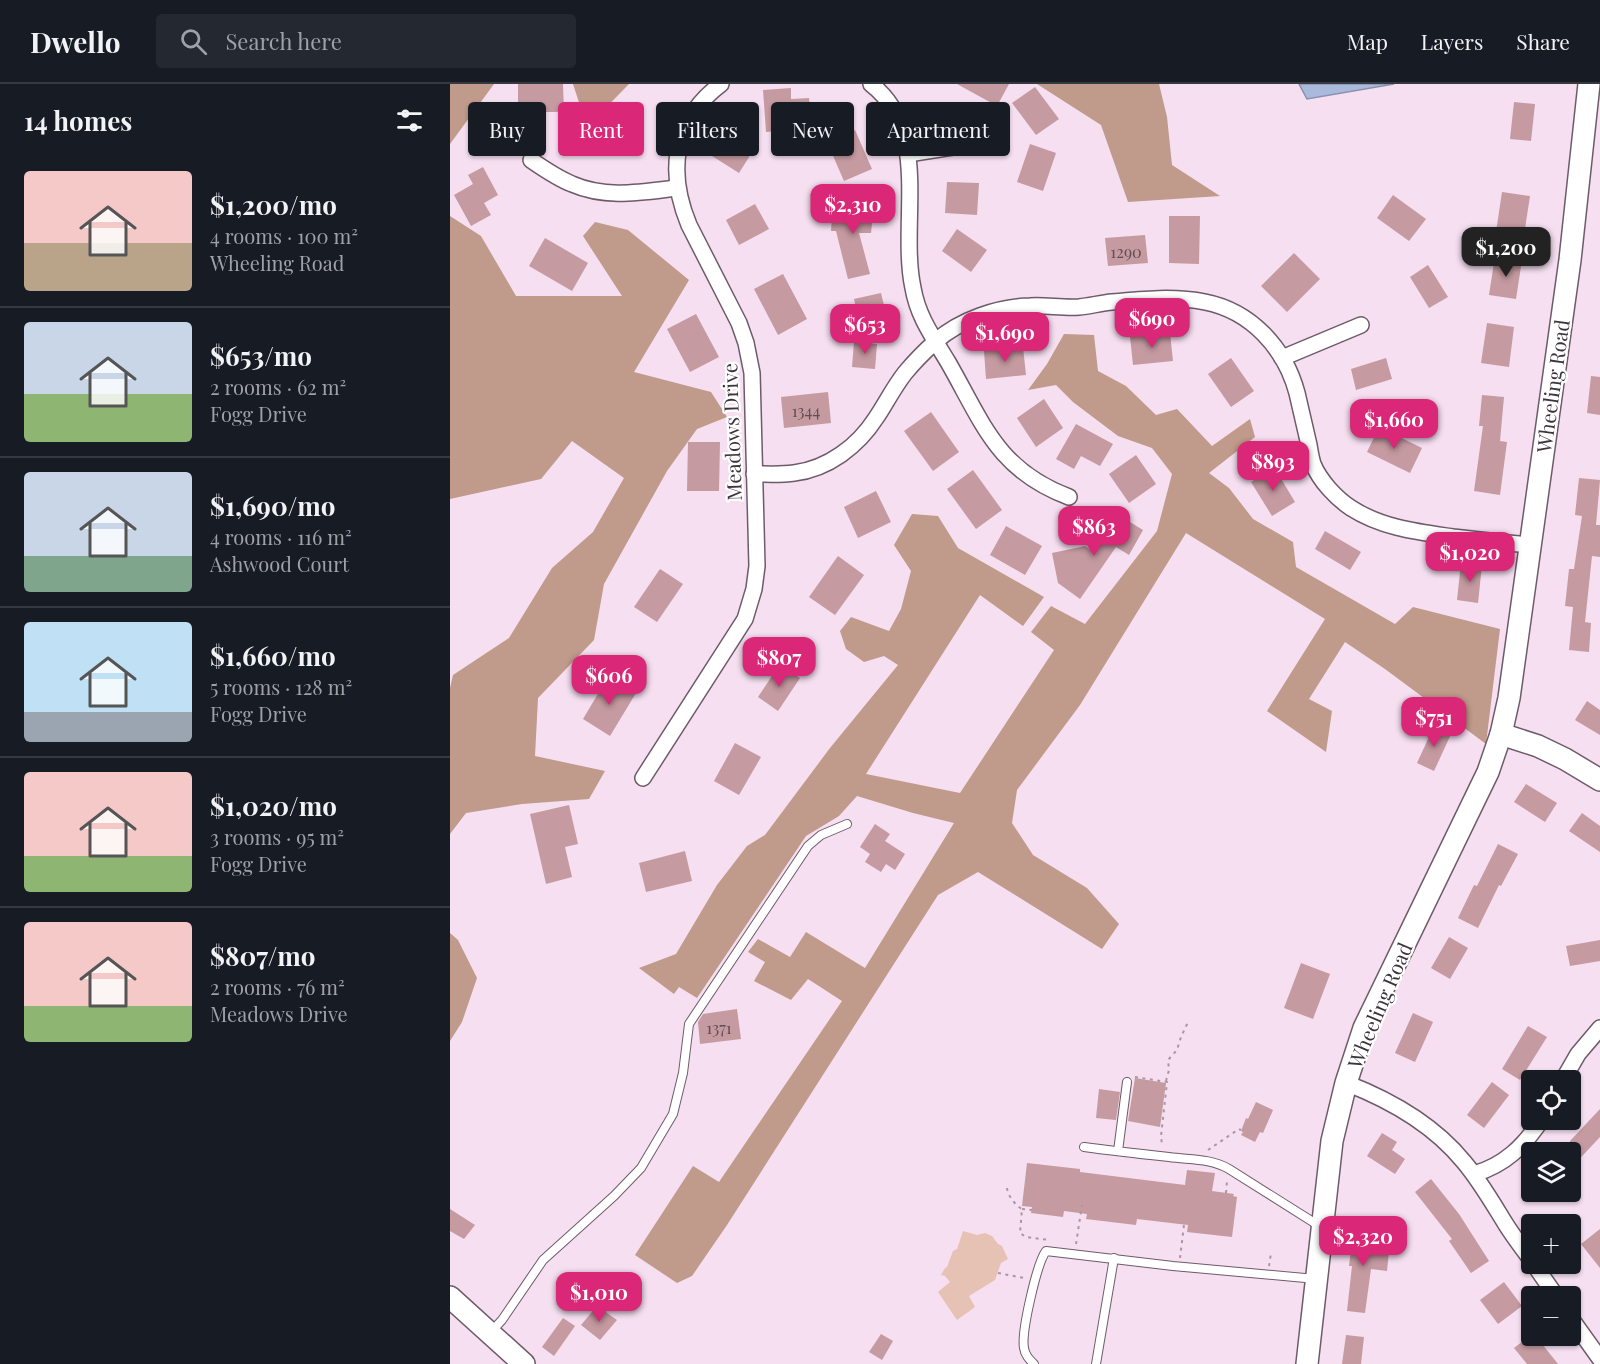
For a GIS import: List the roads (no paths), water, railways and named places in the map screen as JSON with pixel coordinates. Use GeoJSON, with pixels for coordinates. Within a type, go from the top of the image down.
{"type":"FeatureCollection","features":[{"type":"Feature","properties":{"kind":"street","name":"Meadows Drive"},"geometry":{"type":"LineString","coordinates":[[643,778],[745,619],[754,589],[757,566],[752,373],[746,343],[739,323],[688,225],[677,188],[678,156],[686,126],[699,103],[721,84]]}},
{"type":"Feature","properties":{"kind":"street"},"geometry":{"type":"LineString","coordinates":[[871,84],[888,102]]}},
{"type":"Feature","properties":{"kind":"street","name":"Wheeling Road"},"geometry":{"type":"LineString","coordinates":[[1307,1364],[1332,1141],[1346,1083],[1364,1028],[1488,772],[1501,734],[1509,698],[1570,260],[1589,84]]}},
{"type":"Feature","properties":{"kind":"street"},"geometry":{"type":"LineString","coordinates":[[908,156],[910,268],[912,287],[924,323],[974,410],[1005,456],[1034,481],[1069,497]]}},
{"type":"Feature","properties":{"kind":"street"},"geometry":{"type":"LineString","coordinates":[[531,160],[571,184],[601,193],[632,194],[677,188]]}},
{"type":"Feature","properties":{"kind":"street"},"geometry":{"type":"LineString","coordinates":[[754,474],[794,473],[814,468],[842,454],[865,433],[906,372],[935,342],[964,323],[1016,307],[1080,307],[1148,299],[1186,299],[1223,307],[1240,315],[1256,325],[1269,339],[1282,358],[1296,390],[1313,464],[1335,495],[1350,507],[1366,517],[1402,529],[1531,545]]}},
{"type":"Feature","properties":{"kind":"street"},"geometry":{"type":"LineString","coordinates":[[1282,358],[1361,325]]}},
{"type":"Feature","properties":{"kind":"street"},"geometry":{"type":"LineString","coordinates":[[1501,734],[1538,746],[1600,780]]}},
{"type":"Feature","properties":{"kind":"street"},"geometry":{"type":"LineString","coordinates":[[1569,1070],[1578,1054],[1600,1028]]}},
{"type":"Feature","properties":{"kind":"street"},"geometry":{"type":"LineString","coordinates":[[1346,1083],[1410,1115],[1438,1136],[1462,1159],[1521,1246]]}},
{"type":"Feature","properties":{"kind":"street"},"geometry":{"type":"LineString","coordinates":[[1473,1174],[1489,1170],[1505,1160],[1520,1148],[1534,1130]]}},
{"type":"Feature","properties":{"kind":"street"},"geometry":{"type":"LineString","coordinates":[[450,1297],[524,1364]]}},
{"type":"Feature","properties":{"kind":"street"},"geometry":{"type":"LineString","coordinates":[[1581,1332],[1600,1359]]}},
{"type":"Feature","properties":{"kind":"lane"},"geometry":{"type":"LineString","coordinates":[[490,1333],[502,1320],[543,1260],[614,1196],[641,1168],[673,1114],[683,1073],[689,1024],[808,846],[821,835],[847,824]]}},
{"type":"Feature","properties":{"kind":"lane"},"geometry":{"type":"LineString","coordinates":[[1118,1151],[1128,1082]]}},
{"type":"Feature","properties":{"kind":"lane"},"geometry":{"type":"LineString","coordinates":[[1084,1147],[1164,1157],[1202,1159],[1223,1166],[1322,1228]]}},
{"type":"Feature","properties":{"kind":"lane"},"geometry":{"type":"LineString","coordinates":[[1034,1364],[1024,1350],[1024,1339],[1036,1280],[1042,1257],[1046,1251],[1317,1279]]}},
{"type":"Feature","properties":{"kind":"lane"},"geometry":{"type":"LineString","coordinates":[[1096,1364],[1114,1258]]}},
{"type":"Feature","properties":{"kind":"water"},"geometry":{"type":"Polygon","coordinates":[[[1299,84],[1394,84],[1307,99],[1299,84]]]}}]}
